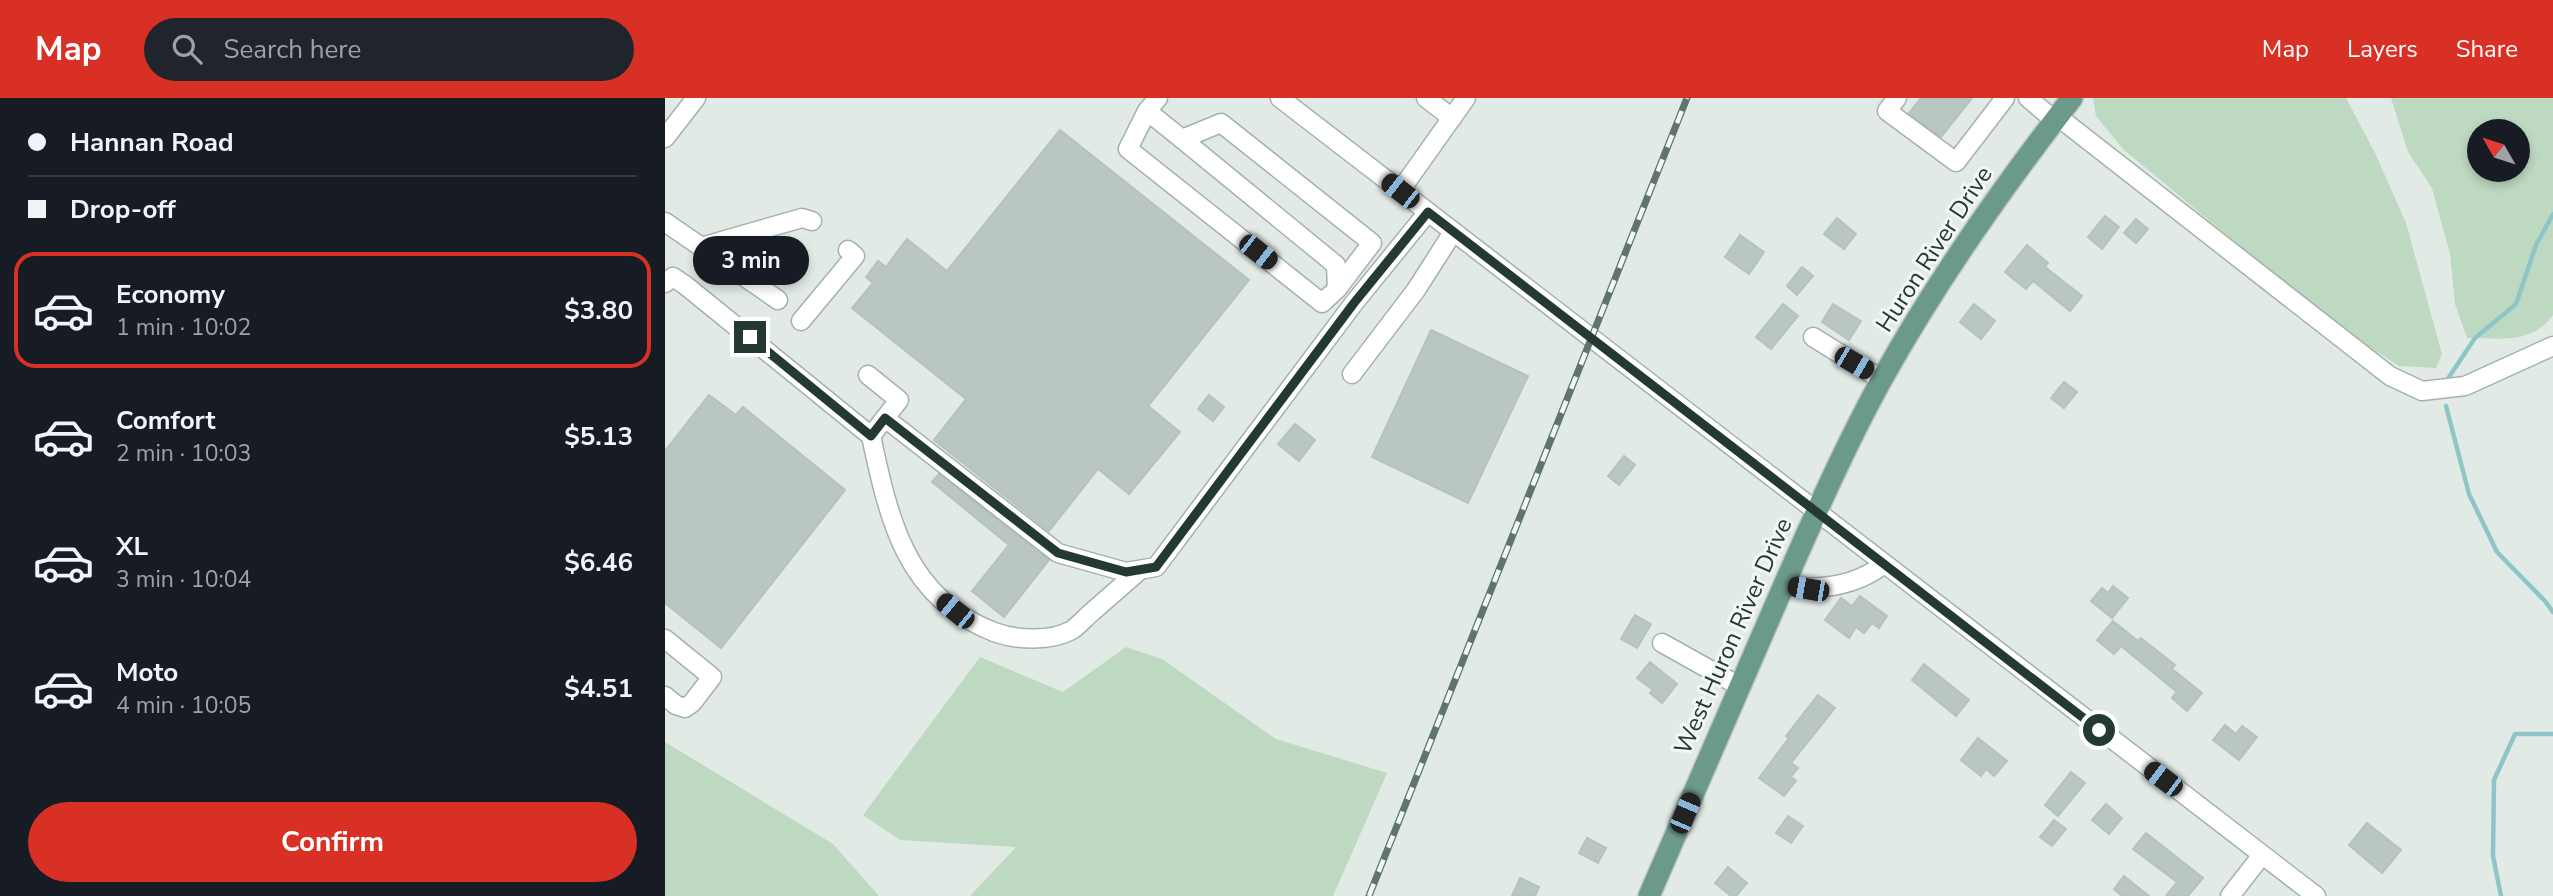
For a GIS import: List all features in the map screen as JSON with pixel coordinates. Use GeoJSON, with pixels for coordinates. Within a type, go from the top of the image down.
{"type":"FeatureCollection","features":[{"type":"Feature","properties":{"kind":"main road","name":"Huron River Drive"},"geometry":{"type":"LineString","coordinates":[[1816,512],[1882,380],[1933,293],[1980,220],[2071,98]]}},
{"type":"Feature","properties":{"kind":"main road","name":"West Huron River Drive"},"geometry":{"type":"LineString","coordinates":[[1649,896],[1816,512]]}},
{"type":"Feature","properties":{"kind":"street"},"geometry":{"type":"LineString","coordinates":[[665,138],[696,98]]}},
{"type":"Feature","properties":{"kind":"street"},"geometry":{"type":"LineString","coordinates":[[1280,98],[2316,896]]}},
{"type":"Feature","properties":{"kind":"street"},"geometry":{"type":"LineString","coordinates":[[1426,98],[1452,118]]}},
{"type":"Feature","properties":{"kind":"street"},"geometry":{"type":"LineString","coordinates":[[1400,191],[1466,98]]}},
{"type":"Feature","properties":{"kind":"street"},"geometry":{"type":"LineString","coordinates":[[1897,98],[1887,111],[1956,162],[2005,98]]}},
{"type":"Feature","properties":{"kind":"street"},"geometry":{"type":"LineString","coordinates":[[2028,98],[2390,376],[2422,391],[2465,386],[2553,346]]}},
{"type":"Feature","properties":{"kind":"street"},"geometry":{"type":"LineString","coordinates":[[1182,139],[1221,123],[1372,243],[1336,289],[1322,303],[1128,149],[1153,105],[1182,139],[1336,265],[1336,289]]}},
{"type":"Feature","properties":{"kind":"street"},"geometry":{"type":"LineString","coordinates":[[885,418],[1058,553],[1126,572],[1156,567],[1354,303],[1428,212]]}},
{"type":"Feature","properties":{"kind":"street"},"geometry":{"type":"LineString","coordinates":[[701,247],[802,218],[813,221]]}},
{"type":"Feature","properties":{"kind":"street"},"geometry":{"type":"LineString","coordinates":[[665,222],[778,300]]}},
{"type":"Feature","properties":{"kind":"street"},"geometry":{"type":"LineString","coordinates":[[1352,374],[1416,290],[1453,232]]}},
{"type":"Feature","properties":{"kind":"street"},"geometry":{"type":"LineString","coordinates":[[801,321],[855,256],[848,250]]}},
{"type":"Feature","properties":{"kind":"street"},"geometry":{"type":"LineString","coordinates":[[665,283],[673,277],[685,285],[871,436],[884,493],[902,547],[926,587],[970,623],[1008,637],[1038,639],[1071,630],[1140,570]]}},
{"type":"Feature","properties":{"kind":"street"},"geometry":{"type":"LineString","coordinates":[[1336,289],[1354,303]]}},
{"type":"Feature","properties":{"kind":"street"},"geometry":{"type":"LineString","coordinates":[[1813,337],[1882,380]]}},
{"type":"Feature","properties":{"kind":"street"},"geometry":{"type":"LineString","coordinates":[[868,375],[899,400],[871,436]]}},
{"type":"Feature","properties":{"kind":"street"},"geometry":{"type":"LineString","coordinates":[[1784,585],[1820,589],[1845,584],[1870,575],[1883,565]]}},
{"type":"Feature","properties":{"kind":"street"},"geometry":{"type":"LineString","coordinates":[[665,639],[712,677],[692,704],[685,708],[665,696]]}},
{"type":"Feature","properties":{"kind":"street"},"geometry":{"type":"LineString","coordinates":[[1662,643],[1739,686]]}},
{"type":"Feature","properties":{"kind":"street"},"geometry":{"type":"LineString","coordinates":[[2230,896],[2263,855]]}},
{"type":"Feature","properties":{"kind":"green space"},"geometry":{"type":"Polygon","coordinates":[[[2093,98],[2346,98],[2375,153],[2406,223],[2442,354],[2436,368],[2399,366],[2331,322],[2123,149],[2096,116],[2093,98]]]}},
{"type":"Feature","properties":{"kind":"green space"},"geometry":{"type":"Polygon","coordinates":[[[2391,98],[2553,98],[2553,315],[2544,325],[2514,338],[2467,338],[2455,304],[2450,254],[2432,188],[2408,152],[2391,98]]]}},
{"type":"Feature","properties":{"kind":"green space"},"geometry":{"type":"Polygon","coordinates":[[[1126,647],[1162,659],[1276,739],[1387,773],[1333,896],[970,896],[1016,847],[900,840],[863,815],[980,657],[1063,692],[1126,647]]]}},
{"type":"Feature","properties":{"kind":"green space"},"geometry":{"type":"Polygon","coordinates":[[[665,742],[833,844],[879,896],[665,896],[665,742]]]}},
{"type":"Feature","properties":{"kind":"building"},"geometry":{"type":"Polygon","coordinates":[[[1921,98],[1972,98],[1941,137],[1909,113],[1921,98]]]}},
{"type":"Feature","properties":{"kind":"building"},"geometry":{"type":"Polygon","coordinates":[[[1060,130],[1249,280],[1148,406],[1180,432],[1129,494],[1098,469],[1049,531],[934,440],[966,399],[852,308],[873,283],[866,277],[878,261],[886,267],[907,239],[947,271],[1060,130]]]}},
{"type":"Feature","properties":{"kind":"building"},"geometry":{"type":"Polygon","coordinates":[[[2105,216],[2119,227],[2102,249],[2088,237],[2105,216]]]}},
{"type":"Feature","properties":{"kind":"building"},"geometry":{"type":"Polygon","coordinates":[[[1837,218],[1856,234],[1844,249],[1824,234],[1837,218]]]}},
{"type":"Feature","properties":{"kind":"building"},"geometry":{"type":"Polygon","coordinates":[[[2136,219],[2148,229],[2136,243],[2124,233],[2136,219]]]}},
{"type":"Feature","properties":{"kind":"building"},"geometry":{"type":"Polygon","coordinates":[[[1740,235],[1764,252],[1749,274],[1725,257],[1740,235]]]}},
{"type":"Feature","properties":{"kind":"building"},"geometry":{"type":"Polygon","coordinates":[[[2027,245],[2048,263],[2045,267],[2082,296],[2070,311],[2033,281],[2026,289],[2005,272],[2027,245]]]}},
{"type":"Feature","properties":{"kind":"building"},"geometry":{"type":"Polygon","coordinates":[[[1802,267],[1813,276],[1797,295],[1787,286],[1802,267]]]}},
{"type":"Feature","properties":{"kind":"building"},"geometry":{"type":"Polygon","coordinates":[[[1783,304],[1798,316],[1771,349],[1756,337],[1783,304]]]}},
{"type":"Feature","properties":{"kind":"building"},"geometry":{"type":"Polygon","coordinates":[[[1833,304],[1861,321],[1849,340],[1822,322],[1833,304]]]}},
{"type":"Feature","properties":{"kind":"building"},"geometry":{"type":"Polygon","coordinates":[[[1974,304],[1995,321],[1981,339],[1960,322],[1974,304]]]}},
{"type":"Feature","properties":{"kind":"building"},"geometry":{"type":"Polygon","coordinates":[[[1431,330],[1528,376],[1468,503],[1372,457],[1431,330]]]}},
{"type":"Feature","properties":{"kind":"building"},"geometry":{"type":"Polygon","coordinates":[[[2064,382],[2077,392],[2064,408],[2051,398],[2064,382]]]}},
{"type":"Feature","properties":{"kind":"building"},"geometry":{"type":"Polygon","coordinates":[[[709,395],[736,415],[743,407],[845,490],[721,648],[665,603],[665,451],[709,395]]]}},
{"type":"Feature","properties":{"kind":"building"},"geometry":{"type":"Polygon","coordinates":[[[1209,395],[1224,407],[1213,421],[1198,409],[1209,395]]]}},
{"type":"Feature","properties":{"kind":"building"},"geometry":{"type":"Polygon","coordinates":[[[1295,424],[1315,440],[1299,461],[1278,444],[1295,424]]]}},
{"type":"Feature","properties":{"kind":"building"},"geometry":{"type":"Polygon","coordinates":[[[1624,456],[1635,465],[1619,485],[1608,476],[1624,456]]]}},
{"type":"Feature","properties":{"kind":"building"},"geometry":{"type":"Polygon","coordinates":[[[939,474],[1049,560],[1004,617],[972,591],[1009,545],[932,482],[939,474]]]}},
{"type":"Feature","properties":{"kind":"building"},"geometry":{"type":"Polygon","coordinates":[[[2113,586],[2128,598],[2112,618],[2091,601],[2102,588],[2108,593],[2113,586]]]}},
{"type":"Feature","properties":{"kind":"building"},"geometry":{"type":"Polygon","coordinates":[[[1860,596],[1887,616],[1879,628],[1872,623],[1864,633],[1856,627],[1849,638],[1825,620],[1841,598],[1852,606],[1860,596]]]}},
{"type":"Feature","properties":{"kind":"building"},"geometry":{"type":"Polygon","coordinates":[[[1635,615],[1651,624],[1637,648],[1621,639],[1635,615]]]}},
{"type":"Feature","properties":{"kind":"building"},"geometry":{"type":"Polygon","coordinates":[[[2113,621],[2138,641],[2141,638],[2175,665],[2172,669],[2202,693],[2187,711],[2172,698],[2177,692],[2121,646],[2114,654],[2097,640],[2113,621]]]}},
{"type":"Feature","properties":{"kind":"building"},"geometry":{"type":"Polygon","coordinates":[[[1650,662],[1677,684],[1662,703],[1650,693],[1653,690],[1637,678],[1650,662]]]}},
{"type":"Feature","properties":{"kind":"building"},"geometry":{"type":"Polygon","coordinates":[[[1924,664],[1969,700],[1956,716],[1912,680],[1924,664]]]}},
{"type":"Feature","properties":{"kind":"building"},"geometry":{"type":"Polygon","coordinates":[[[1818,695],[1835,708],[1791,763],[1798,768],[1791,777],[1796,781],[1784,796],[1759,778],[1789,738],[1786,736],[1818,695]]]}},
{"type":"Feature","properties":{"kind":"building"},"geometry":{"type":"Polygon","coordinates":[[[2225,725],[2236,734],[2242,726],[2257,737],[2239,760],[2213,740],[2225,725]]]}},
{"type":"Feature","properties":{"kind":"building"},"geometry":{"type":"Polygon","coordinates":[[[1978,738],[2007,761],[1994,776],[1986,769],[1981,776],[1961,760],[1978,738]]]}},
{"type":"Feature","properties":{"kind":"building"},"geometry":{"type":"Polygon","coordinates":[[[2071,772],[2085,783],[2058,816],[2045,805],[2071,772]]]}},
{"type":"Feature","properties":{"kind":"building"},"geometry":{"type":"Polygon","coordinates":[[[2106,804],[2122,818],[2109,834],[2092,820],[2106,804]]]}},
{"type":"Feature","properties":{"kind":"building"},"geometry":{"type":"Polygon","coordinates":[[[1788,816],[1803,826],[1791,843],[1776,833],[1788,816]]]}},
{"type":"Feature","properties":{"kind":"building"},"geometry":{"type":"Polygon","coordinates":[[[2054,820],[2066,829],[2052,846],[2040,837],[2054,820]]]}},
{"type":"Feature","properties":{"kind":"building"},"geometry":{"type":"Polygon","coordinates":[[[2367,823],[2401,850],[2382,873],[2349,845],[2367,823]]]}},
{"type":"Feature","properties":{"kind":"building"},"geometry":{"type":"Polygon","coordinates":[[[2146,833],[2203,878],[2188,896],[2166,896],[2177,882],[2133,849],[2146,833]]]}},
{"type":"Feature","properties":{"kind":"building"},"geometry":{"type":"Polygon","coordinates":[[[1587,838],[1606,848],[1598,863],[1579,853],[1587,838]]]}},
{"type":"Feature","properties":{"kind":"building"},"geometry":{"type":"Polygon","coordinates":[[[1728,867],[1747,883],[1736,896],[1731,896],[1715,883],[1728,867]]]}},
{"type":"Feature","properties":{"kind":"building"},"geometry":{"type":"Polygon","coordinates":[[[2124,876],[2149,896],[2122,896],[2114,889],[2124,876]]]}},
{"type":"Feature","properties":{"kind":"building"},"geometry":{"type":"Polygon","coordinates":[[[1520,878],[1539,887],[1535,896],[1512,896],[1520,878]]]}},
{"type":"Feature","properties":{"kind":"waterway"},"geometry":{"type":"LineString","coordinates":[[2449,377],[2475,338],[2516,304],[2536,245],[2553,214]]}},
{"type":"Feature","properties":{"kind":"waterway"},"geometry":{"type":"LineString","coordinates":[[2446,406],[2469,494],[2497,552],[2553,612]]}},
{"type":"Feature","properties":{"kind":"waterway"},"geometry":{"type":"LineString","coordinates":[[2501,896],[2493,856],[2494,780],[2515,734],[2553,734]]}},
{"type":"Feature","properties":{"kind":"railway"},"geometry":{"type":"LineString","coordinates":[[1369,896],[1687,98]]}},
{"type":"Feature","properties":{"kind":"route"},"geometry":{"type":"LineString","coordinates":[[750,337],[871,436],[885,418],[1058,553],[1126,572],[1156,567],[1354,303],[1428,212],[2099,730]]}}]}
